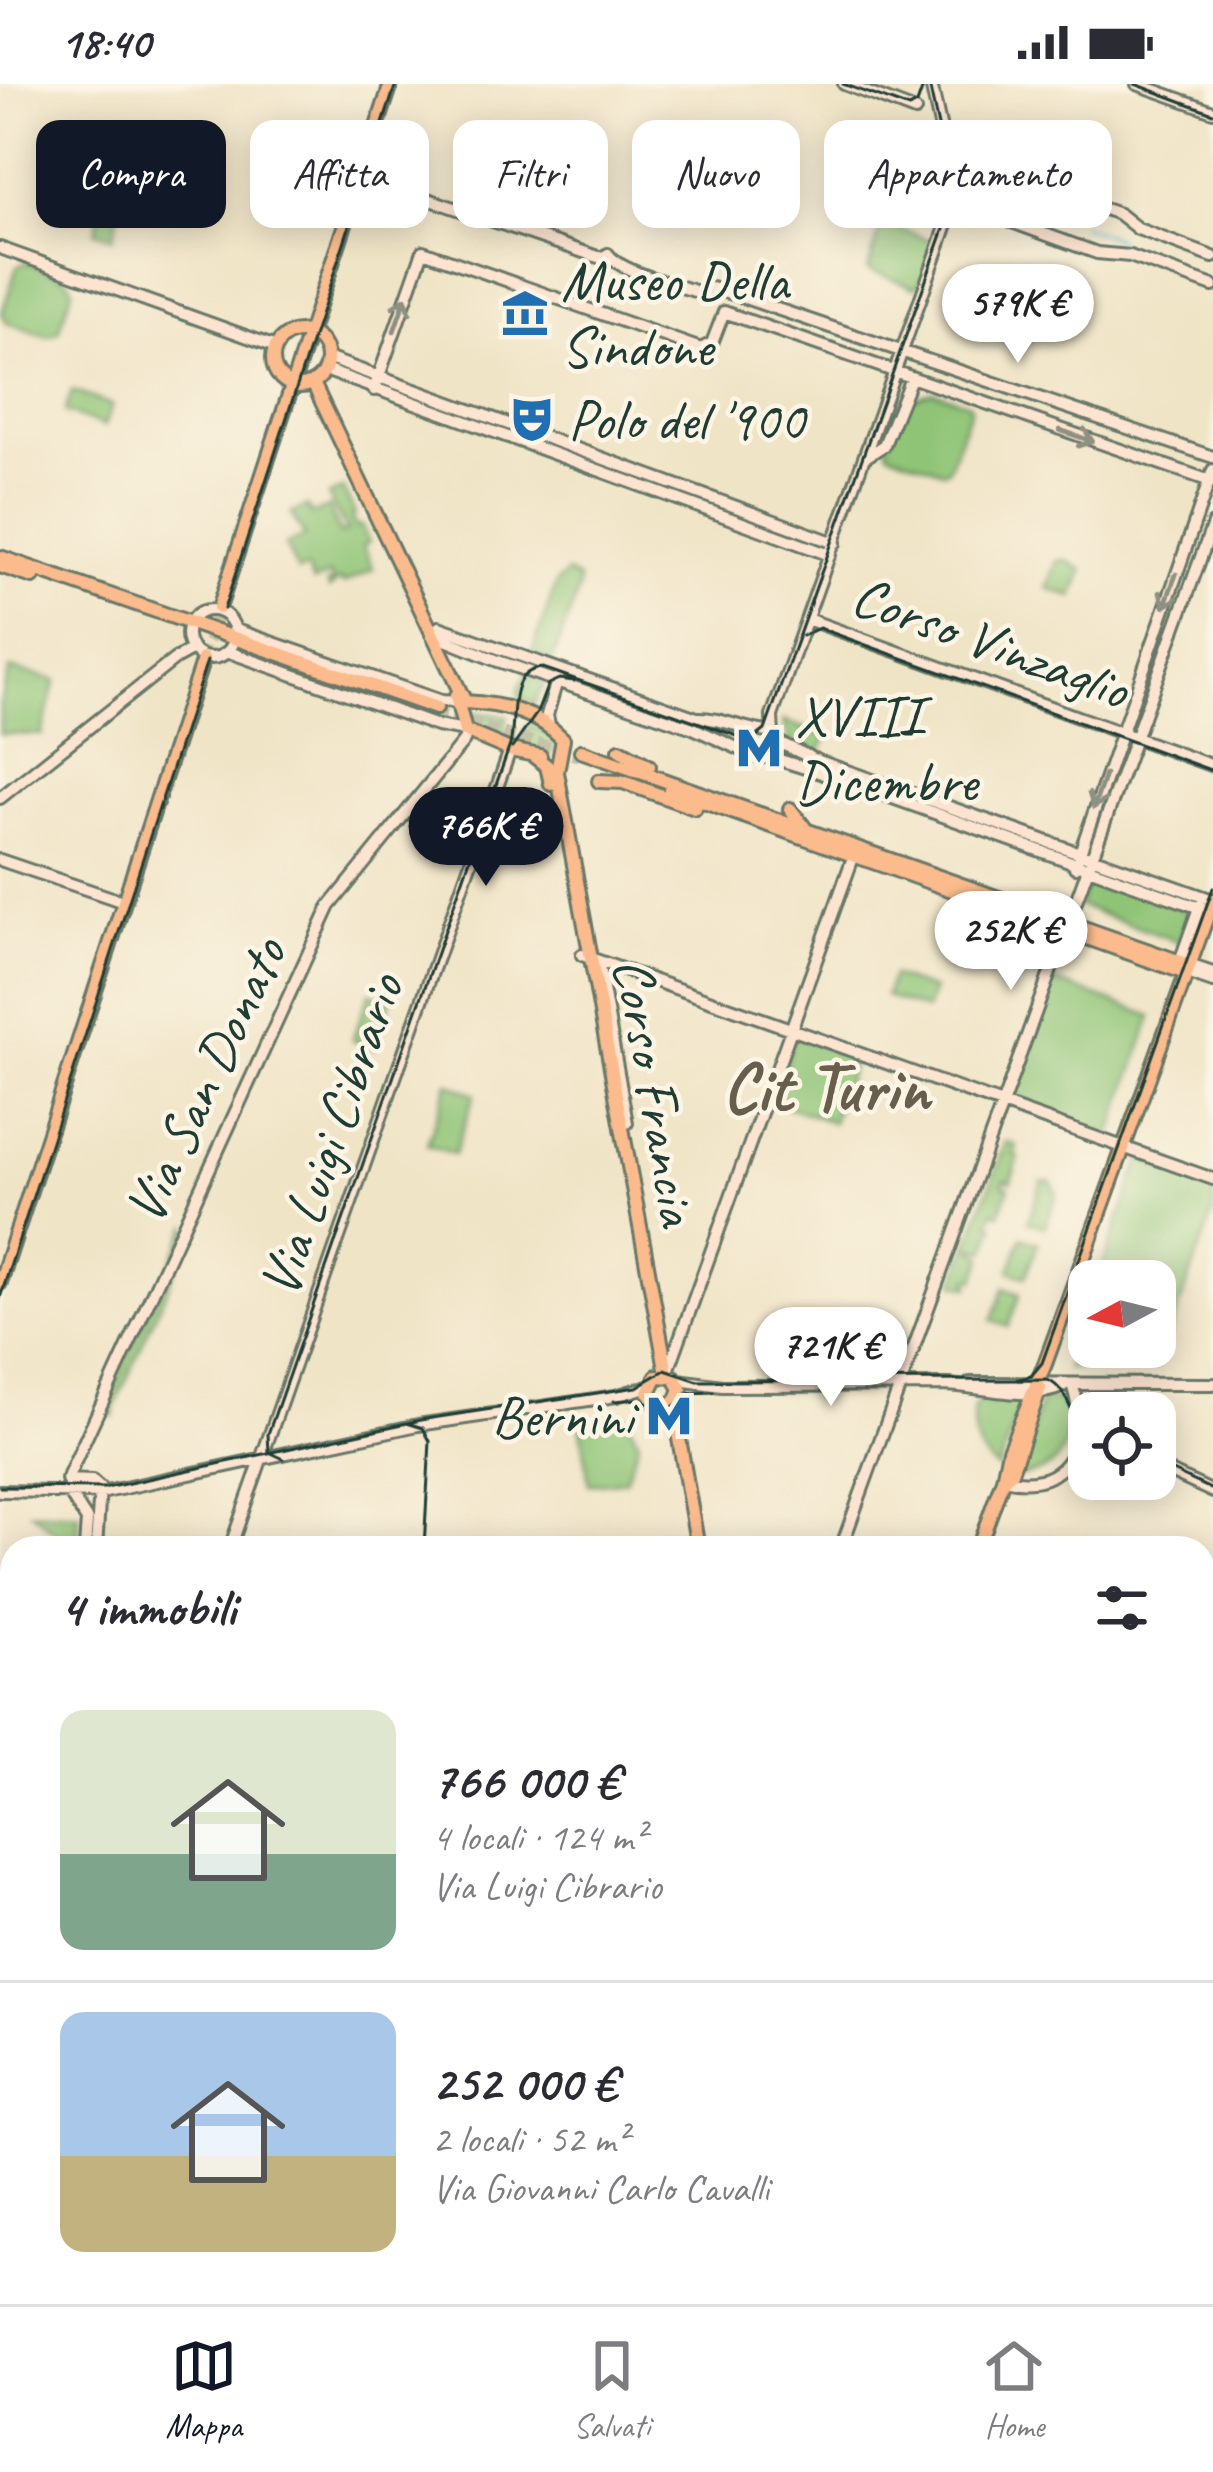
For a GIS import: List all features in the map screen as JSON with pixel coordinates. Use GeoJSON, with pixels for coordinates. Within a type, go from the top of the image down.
{"type":"FeatureCollection","features":[{"type":"Feature","properties":{"kind":"main road"},"geometry":{"type":"LineString","coordinates":[[379,120],[390,84]]}},
{"type":"Feature","properties":{"kind":"main road"},"geometry":{"type":"LineString","coordinates":[[229,635],[292,385],[348,228]]}},
{"type":"Feature","properties":{"kind":"main road"},"geometry":{"type":"LineString","coordinates":[[292,385],[274,367],[276,347],[290,334],[309,333],[321,342],[326,364],[313,383]]}},
{"type":"Feature","properties":{"kind":"main road"},"geometry":{"type":"LineString","coordinates":[[292,385],[313,383]]}},
{"type":"Feature","properties":{"kind":"main road"},"geometry":{"type":"LineString","coordinates":[[313,383],[462,702],[468,730]]}},
{"type":"Feature","properties":{"kind":"main road"},"geometry":{"type":"LineString","coordinates":[[0,562],[192,641],[229,635],[435,711]]}},
{"type":"Feature","properties":{"kind":"main road"},"geometry":{"type":"LineString","coordinates":[[0,1283],[124,902],[192,641]]}},
{"type":"Feature","properties":{"kind":"main road"},"geometry":{"type":"LineString","coordinates":[[462,702],[498,708],[552,728]]}},
{"type":"Feature","properties":{"kind":"main road"},"geometry":{"type":"LineString","coordinates":[[468,730],[470,710],[498,708]]}},
{"type":"Feature","properties":{"kind":"main road","name":"Corso Francia"},"geometry":{"type":"LineString","coordinates":[[552,728],[563,739],[556,772],[691,1536]]}},
{"type":"Feature","properties":{"kind":"main road"},"geometry":{"type":"LineString","coordinates":[[468,730],[540,760],[561,752]]}},
{"type":"Feature","properties":{"kind":"main road"},"geometry":{"type":"LineString","coordinates":[[620,750],[632,760],[719,790],[753,814]]}},
{"type":"Feature","properties":{"kind":"main road"},"geometry":{"type":"LineString","coordinates":[[580,753],[1183,967]]}},
{"type":"Feature","properties":{"kind":"main road","name":"Corso Francia"},"geometry":{"type":"LineString","coordinates":[[540,760],[590,958],[625,1128],[666,1388]]}},
{"type":"Feature","properties":{"kind":"main road"},"geometry":{"type":"LineString","coordinates":[[599,781],[626,783],[718,815],[753,814],[804,828],[855,851]]}},
{"type":"Feature","properties":{"kind":"main road"},"geometry":{"type":"LineString","coordinates":[[790,809],[804,828]]}},
{"type":"Feature","properties":{"kind":"main road"},"geometry":{"type":"LineString","coordinates":[[982,1536],[1003,1479],[1011,1472],[1119,1145],[1207,901]]}},
{"type":"Feature","properties":{"kind":"street"},"geometry":{"type":"LineString","coordinates":[[844,84],[915,111]]}},
{"type":"Feature","properties":{"kind":"street"},"geometry":{"type":"LineString","coordinates":[[931,84],[936,120]]}},
{"type":"Feature","properties":{"kind":"street"},"geometry":{"type":"LineString","coordinates":[[1137,84],[1213,111]]}},
{"type":"Feature","properties":{"kind":"street"},"geometry":{"type":"LineString","coordinates":[[429,199],[701,293],[711,288],[731,294],[899,361],[914,379],[1212,478],[1120,733],[1064,925],[846,1536]]}},
{"type":"Feature","properties":{"kind":"street"},"geometry":{"type":"LineString","coordinates":[[1112,212],[1138,229],[1213,257]]}},
{"type":"Feature","properties":{"kind":"street"},"geometry":{"type":"LineString","coordinates":[[751,752],[749,740],[771,719],[920,305],[943,228]]}},
{"type":"Feature","properties":{"kind":"street"},"geometry":{"type":"LineString","coordinates":[[1028,228],[1095,252],[1130,256],[1213,286]]}},
{"type":"Feature","properties":{"kind":"street"},"geometry":{"type":"LineString","coordinates":[[0,248],[276,347]]}},
{"type":"Feature","properties":{"kind":"street"},"geometry":{"type":"LineString","coordinates":[[376,384],[423,250],[701,349],[710,346],[724,312],[899,361],[922,358],[1213,457]]}},
{"type":"Feature","properties":{"kind":"street"},"geometry":{"type":"LineString","coordinates":[[865,457],[884,445],[914,379],[929,372],[922,358]]}},
{"type":"Feature","properties":{"kind":"street"},"geometry":{"type":"LineString","coordinates":[[326,364],[832,549]]}},
{"type":"Feature","properties":{"kind":"street"},"geometry":{"type":"LineString","coordinates":[[823,575],[843,532],[843,518]]}},
{"type":"Feature","properties":{"kind":"street"},"geometry":{"type":"LineString","coordinates":[[1083,860],[1135,739],[1213,524]]}},
{"type":"Feature","properties":{"kind":"street"},"geometry":{"type":"LineString","coordinates":[[0,798],[175,658],[192,641],[202,610],[229,635],[437,726],[468,730]]}},
{"type":"Feature","properties":{"kind":"street","name":"Corso Vinzaglio"},"geometry":{"type":"LineString","coordinates":[[807,619],[1213,766]]}},
{"type":"Feature","properties":{"kind":"street"},"geometry":{"type":"LineString","coordinates":[[812,765],[758,731],[558,674],[518,668],[431,634],[439,627],[524,655],[558,674],[751,752],[812,765],[1207,901]]}},
{"type":"Feature","properties":{"kind":"street"},"geometry":{"type":"LineString","coordinates":[[192,641],[229,635],[441,701],[462,702]]}},
{"type":"Feature","properties":{"kind":"street"},"geometry":{"type":"LineString","coordinates":[[552,728],[547,715],[558,674]]}},
{"type":"Feature","properties":{"kind":"street"},"geometry":{"type":"LineString","coordinates":[[767,757],[776,748],[771,719]]}},
{"type":"Feature","properties":{"kind":"street","name":"Via San Donato"},"geometry":{"type":"LineString","coordinates":[[68,1486],[326,913],[464,742],[468,730]]}},
{"type":"Feature","properties":{"kind":"street","name":"Via Luigi Cibrario"},"geometry":{"type":"LineString","coordinates":[[234,1536],[514,751]]}},
{"type":"Feature","properties":{"kind":"street"},"geometry":{"type":"LineString","coordinates":[[666,1388],[673,1352],[855,851]]}},
{"type":"Feature","properties":{"kind":"street"},"geometry":{"type":"LineString","coordinates":[[0,860],[124,902]]}},
{"type":"Feature","properties":{"kind":"street"},"geometry":{"type":"LineString","coordinates":[[590,958],[1213,1179]]}},
{"type":"Feature","properties":{"kind":"street"},"geometry":{"type":"LineString","coordinates":[[1183,967],[1213,978]]}},
{"type":"Feature","properties":{"kind":"street"},"geometry":{"type":"LineString","coordinates":[[68,1486],[101,1493],[427,1424],[666,1388],[948,1385],[986,1391],[1036,1387],[1057,1391],[1069,1384],[1213,1384]]}},
{"type":"Feature","properties":{"kind":"street"},"geometry":{"type":"LineString","coordinates":[[1069,1384],[1072,1392]]}},
{"type":"Feature","properties":{"kind":"street"},"geometry":{"type":"LineString","coordinates":[[1003,1479],[1030,1482],[1048,1476],[1068,1459]]}},
{"type":"Feature","properties":{"kind":"street"},"geometry":{"type":"LineString","coordinates":[[1176,1475],[1213,1492]]}},
{"type":"Feature","properties":{"kind":"street"},"geometry":{"type":"LineString","coordinates":[[0,1491],[92,1481],[101,1493],[97,1536]]}},
{"type":"Feature","properties":{"kind":"street"},"geometry":{"type":"LineString","coordinates":[[68,1486],[86,1516],[85,1536]]}},
{"type":"Feature","properties":{"kind":"green space"},"geometry":{"type":"Polygon","coordinates":[[[96,228],[115,228],[113,237],[95,232],[96,228]]]}},
{"type":"Feature","properties":{"kind":"green space"},"geometry":{"type":"Polygon","coordinates":[[[880,228],[896,228],[931,240],[934,246],[915,287],[868,270],[880,228]]]}},
{"type":"Feature","properties":{"kind":"green space"},"geometry":{"type":"Polygon","coordinates":[[[26,262],[67,278],[73,288],[58,332],[48,336],[7,323],[2,313],[17,267],[26,262]]]}},
{"type":"Feature","properties":{"kind":"green space"},"geometry":{"type":"Polygon","coordinates":[[[72,391],[112,405],[104,426],[65,412],[72,391]]]}},
{"type":"Feature","properties":{"kind":"green space"},"geometry":{"type":"Polygon","coordinates":[[[933,391],[971,407],[948,469],[943,471],[889,452],[887,447],[904,402],[933,391]]]}},
{"type":"Feature","properties":{"kind":"green space"},"geometry":{"type":"Polygon","coordinates":[[[343,489],[356,527],[361,526],[369,542],[363,546],[373,569],[343,584],[340,580],[329,589],[330,575],[313,582],[306,568],[298,572],[285,545],[305,536],[291,514],[307,506],[312,515],[329,507],[340,534],[347,531],[328,496],[343,489]]]}},
{"type":"Feature","properties":{"kind":"green space"},"geometry":{"type":"Polygon","coordinates":[[[1066,560],[1083,570],[1073,597],[1047,588],[1057,561],[1066,560]]]}},
{"type":"Feature","properties":{"kind":"green space"},"geometry":{"type":"Polygon","coordinates":[[[567,573],[578,579],[579,589],[552,661],[532,652],[557,582],[567,573]]]}},
{"type":"Feature","properties":{"kind":"green space"},"geometry":{"type":"Polygon","coordinates":[[[10,669],[56,680],[42,735],[0,734],[0,701],[10,669]]]}},
{"type":"Feature","properties":{"kind":"green space"},"geometry":{"type":"Polygon","coordinates":[[[526,674],[546,682],[534,704],[520,698],[526,674]]]}},
{"type":"Feature","properties":{"kind":"green space"},"geometry":{"type":"Polygon","coordinates":[[[473,712],[507,716],[504,740],[469,728],[466,724],[473,712]]]}},
{"type":"Feature","properties":{"kind":"green space"},"geometry":{"type":"Polygon","coordinates":[[[783,721],[827,736],[821,752],[790,742],[783,721]]]}},
{"type":"Feature","properties":{"kind":"green space"},"geometry":{"type":"Polygon","coordinates":[[[530,724],[558,739],[553,754],[517,744],[530,724]]]}},
{"type":"Feature","properties":{"kind":"green space"},"geometry":{"type":"Polygon","coordinates":[[[1090,875],[1190,911],[1179,942],[1079,906],[1090,875]]]}},
{"type":"Feature","properties":{"kind":"green space"},"geometry":{"type":"Polygon","coordinates":[[[892,976],[933,990],[926,1010],[885,996],[892,976]]]}},
{"type":"Feature","properties":{"kind":"green space"},"geometry":{"type":"Polygon","coordinates":[[[1053,981],[1152,1016],[1111,1136],[1010,1101],[1053,981]]]}},
{"type":"Feature","properties":{"kind":"green space"},"geometry":{"type":"Polygon","coordinates":[[[370,993],[391,1000],[375,1048],[352,1040],[370,993]]]}},
{"type":"Feature","properties":{"kind":"green space"},"geometry":{"type":"Polygon","coordinates":[[[795,1036],[855,1057],[832,1122],[771,1101],[795,1036]]]}},
{"type":"Feature","properties":{"kind":"green space"},"geometry":{"type":"Polygon","coordinates":[[[448,1083],[475,1094],[454,1154],[427,1145],[448,1083]]]}},
{"type":"Feature","properties":{"kind":"green space"},"geometry":{"type":"Polygon","coordinates":[[[1006,1142],[1017,1146],[1014,1155],[1019,1157],[1011,1182],[1005,1179],[1003,1184],[1009,1188],[1000,1213],[994,1211],[990,1223],[995,1225],[986,1251],[970,1247],[984,1257],[975,1280],[969,1278],[970,1287],[955,1283],[959,1269],[1006,1142]]]}},
{"type":"Feature","properties":{"kind":"green space"},"geometry":{"type":"Polygon","coordinates":[[[1141,1159],[1213,1184],[1213,1214],[1176,1316],[1176,1260],[1105,1260],[1141,1159]]]}},
{"type":"Feature","properties":{"kind":"green space"},"geometry":{"type":"Polygon","coordinates":[[[1042,1181],[1051,1181],[1057,1194],[1045,1227],[1028,1221],[1042,1181]]]}},
{"type":"Feature","properties":{"kind":"green space"},"geometry":{"type":"Polygon","coordinates":[[[188,1226],[191,1234],[114,1416],[103,1411],[188,1226]]]}},
{"type":"Feature","properties":{"kind":"green space"},"geometry":{"type":"Polygon","coordinates":[[[1022,1237],[1038,1243],[1026,1277],[1010,1271],[1022,1237]]]}},
{"type":"Feature","properties":{"kind":"green space"},"geometry":{"type":"Polygon","coordinates":[[[1004,1288],[1020,1294],[1008,1327],[992,1321],[1004,1288]]]}},
{"type":"Feature","properties":{"kind":"green space"},"geometry":{"type":"Polygon","coordinates":[[[1055,1398],[1067,1408],[1065,1446],[1042,1470],[1015,1476],[1042,1399],[1055,1398]]]}},
{"type":"Feature","properties":{"kind":"green space"},"geometry":{"type":"Polygon","coordinates":[[[1023,1399],[998,1469],[976,1442],[974,1407],[981,1400],[1023,1399]]]}},
{"type":"Feature","properties":{"kind":"green space"},"geometry":{"type":"Polygon","coordinates":[[[624,1415],[639,1441],[625,1480],[589,1484],[580,1420],[624,1415]]]}},
{"type":"Feature","properties":{"kind":"green space"},"geometry":{"type":"Polygon","coordinates":[[[31,1512],[79,1514],[78,1536],[59,1536],[31,1512]]]}},
{"type":"Feature","properties":{"kind":"waterway"},"geometry":{"type":"LineString","coordinates":[[1087,228],[1118,239]]}},
{"type":"Feature","properties":{"kind":"tunnel"},"geometry":{"type":"LineString","coordinates":[[203,659],[219,608]]}},
{"type":"Feature","properties":{"kind":"tunnel"},"geometry":{"type":"LineString","coordinates":[[434,713],[579,756]]}},
{"type":"Feature","properties":{"kind":"tram line"},"geometry":{"type":"LineString","coordinates":[[224,609],[396,84]]}},
{"type":"Feature","properties":{"kind":"tram line"},"geometry":{"type":"LineString","coordinates":[[843,84],[909,108],[917,104],[924,84]]}},
{"type":"Feature","properties":{"kind":"tram line"},"geometry":{"type":"LineString","coordinates":[[284,1459],[269,1452],[268,1434],[510,745],[515,697],[523,677],[543,668],[743,738],[755,738],[765,730],[954,201],[929,84]]}},
{"type":"Feature","properties":{"kind":"tram line"},"geometry":{"type":"LineString","coordinates":[[1135,84],[1213,113]]}},
{"type":"Feature","properties":{"kind":"tram line"},"geometry":{"type":"LineString","coordinates":[[802,636],[819,628],[1213,771]]}},
{"type":"Feature","properties":{"kind":"tram line"},"geometry":{"type":"LineString","coordinates":[[0,1298],[207,661]]}},
{"type":"Feature","properties":{"kind":"tram line"},"geometry":{"type":"LineString","coordinates":[[512,748],[537,713],[548,684],[559,679],[574,681]]}},
{"type":"Feature","properties":{"kind":"tram line"},"geometry":{"type":"LineString","coordinates":[[1016,1380],[1031,1376],[1042,1363],[1213,888]]}},
{"type":"Feature","properties":{"kind":"tram line"},"geometry":{"type":"LineString","coordinates":[[0,1487],[106,1488],[426,1419],[637,1387],[665,1370],[698,1381],[1048,1380],[1068,1404]]}},
{"type":"Feature","properties":{"kind":"tram line"},"geometry":{"type":"LineString","coordinates":[[614,1401],[638,1399],[669,1410],[691,1393],[713,1392]]}},
{"type":"Feature","properties":{"kind":"tram line"},"geometry":{"type":"LineString","coordinates":[[407,1423],[423,1428],[430,1441],[425,1536]]}},
{"type":"Feature","properties":{"kind":"tram line"},"geometry":{"type":"LineString","coordinates":[[1176,1473],[1213,1490]]}},
{"type":"Feature","properties":{"kind":"place","name":"Museo Della Sindone"},"geometry":{"type":"Point","coordinates":[525,313]}},
{"type":"Feature","properties":{"kind":"place","name":"Polo del '900"},"geometry":{"type":"Point","coordinates":[532,419]}},
{"type":"Feature","properties":{"kind":"place","name":"XVIII Dicembre"},"geometry":{"type":"Point","coordinates":[759,748]}},
{"type":"Feature","properties":{"kind":"place","name":"Bernini"},"geometry":{"type":"Point","coordinates":[669,1416]}},
{"type":"Feature","properties":{"kind":"district","name":"Cit Turin"},"geometry":{"type":"Point","coordinates":[826,1087]}}]}
